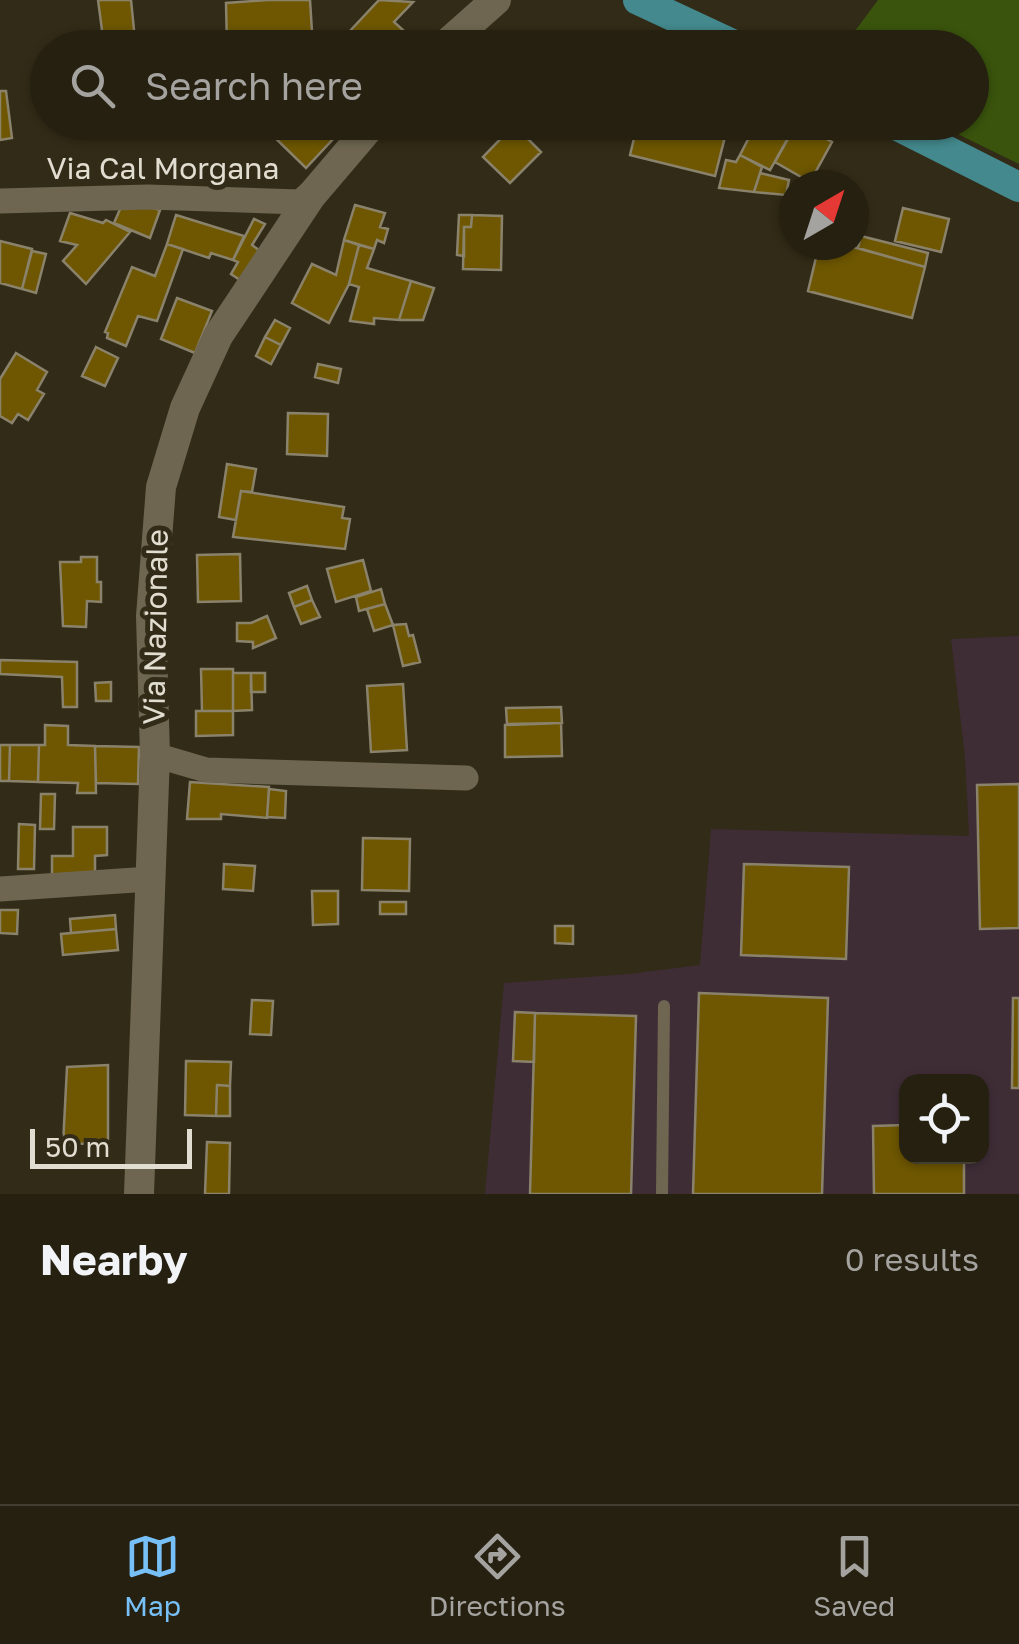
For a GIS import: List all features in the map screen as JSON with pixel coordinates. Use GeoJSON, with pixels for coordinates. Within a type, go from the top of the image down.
{"type":"FeatureCollection","features":[{"type":"Feature","properties":{"kind":"main road"},"geometry":{"type":"LineString","coordinates":[[638,0],[702,30]]}},
{"type":"Feature","properties":{"kind":"main road"},"geometry":{"type":"LineString","coordinates":[[926,140],[1019,187]]}},
{"type":"Feature","properties":{"kind":"street"},"geometry":{"type":"LineString","coordinates":[[462,30],[496,0]]}},
{"type":"Feature","properties":{"kind":"street","name":"Via Nazionale"},"geometry":{"type":"LineString","coordinates":[[139,1194],[154,755],[151,616],[161,487],[184,408],[218,336],[319,186],[359,140]]}},
{"type":"Feature","properties":{"kind":"street","name":"Via Cal Morgana"},"geometry":{"type":"LineString","coordinates":[[0,201],[148,197],[300,202],[319,186]]}},
{"type":"Feature","properties":{"kind":"street"},"geometry":{"type":"LineString","coordinates":[[154,755],[206,770],[466,778]]}},
{"type":"Feature","properties":{"kind":"street"},"geometry":{"type":"LineString","coordinates":[[0,888],[150,879]]}},
{"type":"Feature","properties":{"kind":"lane"},"geometry":{"type":"LineString","coordinates":[[662,1194],[664,1006]]}},
{"type":"Feature","properties":{"kind":"shaded area"},"geometry":{"type":"Polygon","coordinates":[[[1019,636],[1019,1194],[485,1194],[504,983],[700,965],[711,829],[969,836],[965,757],[951,639],[1019,636]]]}},
{"type":"Feature","properties":{"kind":"green space"},"geometry":{"type":"Polygon","coordinates":[[[878,0],[1019,0],[1019,164],[970,140],[989,140],[989,30],[856,30],[878,0]]]}},
{"type":"Feature","properties":{"kind":"building"},"geometry":{"type":"Polygon","coordinates":[[[98,0],[131,0],[134,30],[102,30],[98,0]]]}},
{"type":"Feature","properties":{"kind":"building"},"geometry":{"type":"Polygon","coordinates":[[[310,0],[312,30],[227,30],[226,3],[310,0]]]}},
{"type":"Feature","properties":{"kind":"building"},"geometry":{"type":"Polygon","coordinates":[[[379,0],[413,2],[394,22],[403,30],[351,30],[379,0]]]}},
{"type":"Feature","properties":{"kind":"building"},"geometry":{"type":"Polygon","coordinates":[[[0,91],[6,91],[12,138],[0,140],[0,91]]]}},
{"type":"Feature","properties":{"kind":"building"},"geometry":{"type":"Polygon","coordinates":[[[277,140],[332,140],[306,168],[277,140]]]}},
{"type":"Feature","properties":{"kind":"building"},"geometry":{"type":"Polygon","coordinates":[[[499,140],[529,140],[541,152],[510,183],[483,157],[499,140]]]}},
{"type":"Feature","properties":{"kind":"building"},"geometry":{"type":"Polygon","coordinates":[[[634,140],[724,140],[715,176],[630,155],[634,140]]]}},
{"type":"Feature","properties":{"kind":"building"},"geometry":{"type":"Polygon","coordinates":[[[748,140],[787,140],[770,170],[740,155],[748,140]]]}},
{"type":"Feature","properties":{"kind":"building"},"geometry":{"type":"Polygon","coordinates":[[[787,140],[832,142],[817,170],[789,170],[775,162],[787,140]]]}},
{"type":"Feature","properties":{"kind":"building"},"geometry":{"type":"Polygon","coordinates":[[[740,155],[762,167],[754,192],[719,188],[726,160],[736,162],[740,155]]]}},
{"type":"Feature","properties":{"kind":"building"},"geometry":{"type":"Polygon","coordinates":[[[760,173],[779,178],[779,194],[754,192],[760,173]]]}},
{"type":"Feature","properties":{"kind":"building"},"geometry":{"type":"Polygon","coordinates":[[[124,200],[160,210],[150,238],[114,223],[124,200]]]}},
{"type":"Feature","properties":{"kind":"building"},"geometry":{"type":"Polygon","coordinates":[[[355,205],[385,213],[380,227],[388,229],[384,243],[377,240],[374,249],[344,240],[355,205]]]}},
{"type":"Feature","properties":{"kind":"building"},"geometry":{"type":"Polygon","coordinates":[[[903,208],[949,219],[941,252],[895,241],[903,208]]]}},
{"type":"Feature","properties":{"kind":"building"},"geometry":{"type":"Polygon","coordinates":[[[70,213],[103,223],[106,220],[130,232],[86,284],[63,261],[77,245],[60,241],[70,213]]]}},
{"type":"Feature","properties":{"kind":"building"},"geometry":{"type":"Polygon","coordinates":[[[176,215],[244,236],[233,260],[211,253],[209,258],[167,244],[176,215]]]}},
{"type":"Feature","properties":{"kind":"building"},"geometry":{"type":"Polygon","coordinates":[[[459,215],[472,215],[471,227],[464,227],[464,256],[457,255],[459,215]]]}},
{"type":"Feature","properties":{"kind":"building"},"geometry":{"type":"Polygon","coordinates":[[[472,215],[502,216],[501,270],[463,269],[464,227],[471,227],[472,215]]]}},
{"type":"Feature","properties":{"kind":"building"},"geometry":{"type":"Polygon","coordinates":[[[254,219],[265,224],[252,245],[259,250],[240,280],[231,274],[238,262],[233,260],[254,219]]]}},
{"type":"Feature","properties":{"kind":"building"},"geometry":{"type":"Polygon","coordinates":[[[869,238],[928,253],[925,267],[869,251],[869,238]]]}},
{"type":"Feature","properties":{"kind":"building"},"geometry":{"type":"Polygon","coordinates":[[[344,240],[359,245],[349,284],[329,323],[292,303],[312,264],[336,275],[344,240]]]}},
{"type":"Feature","properties":{"kind":"building"},"geometry":{"type":"Polygon","coordinates":[[[0,241],[32,249],[22,289],[0,283],[0,241]]]}},
{"type":"Feature","properties":{"kind":"building"},"geometry":{"type":"Polygon","coordinates":[[[167,244],[183,249],[157,321],[138,316],[126,346],[107,338],[105,332],[132,267],[155,276],[167,244]]]}},
{"type":"Feature","properties":{"kind":"building"},"geometry":{"type":"Polygon","coordinates":[[[359,245],[374,249],[367,268],[411,281],[399,320],[374,318],[374,324],[350,321],[359,287],[349,284],[359,245]]]}},
{"type":"Feature","properties":{"kind":"building"},"geometry":{"type":"Polygon","coordinates":[[[32,251],[46,254],[36,293],[22,289],[32,251]]]}},
{"type":"Feature","properties":{"kind":"building"},"geometry":{"type":"Polygon","coordinates":[[[869,251],[925,267],[912,318],[808,291],[815,260],[869,260],[869,251]]]}},
{"type":"Feature","properties":{"kind":"building"},"geometry":{"type":"Polygon","coordinates":[[[411,281],[434,288],[423,320],[399,320],[411,281]]]}},
{"type":"Feature","properties":{"kind":"building"},"geometry":{"type":"Polygon","coordinates":[[[177,298],[212,311],[195,353],[161,339],[177,298]]]}},
{"type":"Feature","properties":{"kind":"building"},"geometry":{"type":"Polygon","coordinates":[[[275,320],[290,328],[281,345],[265,337],[275,320]]]}},
{"type":"Feature","properties":{"kind":"building"},"geometry":{"type":"Polygon","coordinates":[[[265,337],[281,345],[271,364],[256,356],[265,337]]]}},
{"type":"Feature","properties":{"kind":"building"},"geometry":{"type":"Polygon","coordinates":[[[96,347],[118,358],[105,386],[82,376],[96,347]]]}},
{"type":"Feature","properties":{"kind":"building"},"geometry":{"type":"Polygon","coordinates":[[[16,353],[47,372],[37,390],[44,394],[28,420],[18,414],[12,423],[0,416],[0,379],[16,353]]]}},
{"type":"Feature","properties":{"kind":"building"},"geometry":{"type":"Polygon","coordinates":[[[318,364],[341,369],[338,383],[315,377],[318,364]]]}},
{"type":"Feature","properties":{"kind":"building"},"geometry":{"type":"Polygon","coordinates":[[[288,413],[328,414],[327,456],[287,454],[288,413]]]}},
{"type":"Feature","properties":{"kind":"building"},"geometry":{"type":"Polygon","coordinates":[[[227,464],[256,469],[252,492],[241,491],[236,520],[219,517],[227,464]]]}},
{"type":"Feature","properties":{"kind":"building"},"geometry":{"type":"Polygon","coordinates":[[[241,491],[344,507],[342,518],[350,519],[345,549],[233,537],[241,491]]]}},
{"type":"Feature","properties":{"kind":"building"},"geometry":{"type":"Polygon","coordinates":[[[240,554],[241,601],[198,602],[197,555],[240,554]]]}},
{"type":"Feature","properties":{"kind":"building"},"geometry":{"type":"Polygon","coordinates":[[[81,557],[97,557],[101,602],[87,601],[86,627],[63,626],[60,562],[81,562],[81,557]]]}},
{"type":"Feature","properties":{"kind":"building"},"geometry":{"type":"Polygon","coordinates":[[[363,560],[371,591],[336,602],[327,569],[363,560]]]}},
{"type":"Feature","properties":{"kind":"building"},"geometry":{"type":"Polygon","coordinates":[[[307,586],[312,600],[294,607],[289,593],[307,586]]]}},
{"type":"Feature","properties":{"kind":"building"},"geometry":{"type":"Polygon","coordinates":[[[381,589],[385,604],[359,611],[356,597],[381,589]]]}},
{"type":"Feature","properties":{"kind":"building"},"geometry":{"type":"Polygon","coordinates":[[[312,600],[320,617],[301,624],[294,607],[312,600]]]}},
{"type":"Feature","properties":{"kind":"building"},"geometry":{"type":"Polygon","coordinates":[[[385,604],[393,625],[374,631],[367,609],[385,604]]]}},
{"type":"Feature","properties":{"kind":"building"},"geometry":{"type":"Polygon","coordinates":[[[267,616],[276,638],[253,648],[253,642],[237,641],[237,623],[251,623],[267,616]]]}},
{"type":"Feature","properties":{"kind":"building"},"geometry":{"type":"Polygon","coordinates":[[[406,624],[420,662],[403,666],[393,625],[406,624]]]}},
{"type":"Feature","properties":{"kind":"building"},"geometry":{"type":"Polygon","coordinates":[[[0,660],[77,662],[77,707],[63,707],[62,677],[0,674],[0,660]]]}},
{"type":"Feature","properties":{"kind":"building"},"geometry":{"type":"Polygon","coordinates":[[[201,669],[233,669],[233,711],[202,711],[201,669]]]}},
{"type":"Feature","properties":{"kind":"building"},"geometry":{"type":"Polygon","coordinates":[[[233,673],[251,673],[252,710],[233,711],[233,673]]]}},
{"type":"Feature","properties":{"kind":"building"},"geometry":{"type":"Polygon","coordinates":[[[251,673],[265,673],[265,692],[251,692],[251,673]]]}},
{"type":"Feature","properties":{"kind":"building"},"geometry":{"type":"Polygon","coordinates":[[[111,682],[111,701],[96,701],[95,683],[111,682]]]}},
{"type":"Feature","properties":{"kind":"building"},"geometry":{"type":"Polygon","coordinates":[[[403,684],[407,750],[371,752],[367,686],[403,684]]]}},
{"type":"Feature","properties":{"kind":"building"},"geometry":{"type":"Polygon","coordinates":[[[561,707],[562,723],[507,724],[506,708],[561,707]]]}},
{"type":"Feature","properties":{"kind":"building"},"geometry":{"type":"Polygon","coordinates":[[[196,711],[233,711],[233,735],[196,736],[196,711]]]}},
{"type":"Feature","properties":{"kind":"building"},"geometry":{"type":"Polygon","coordinates":[[[561,723],[562,756],[505,757],[505,725],[561,723]]]}},
{"type":"Feature","properties":{"kind":"building"},"geometry":{"type":"Polygon","coordinates":[[[45,725],[68,726],[68,745],[95,746],[96,793],[77,793],[78,783],[38,782],[39,745],[45,745],[45,725]]]}},
{"type":"Feature","properties":{"kind":"building"},"geometry":{"type":"Polygon","coordinates":[[[0,745],[10,745],[9,781],[0,781],[0,745]]]}},
{"type":"Feature","properties":{"kind":"building"},"geometry":{"type":"Polygon","coordinates":[[[10,745],[39,745],[38,782],[9,781],[10,745]]]}},
{"type":"Feature","properties":{"kind":"building"},"geometry":{"type":"Polygon","coordinates":[[[95,746],[139,747],[138,784],[96,783],[95,746]]]}},
{"type":"Feature","properties":{"kind":"building"},"geometry":{"type":"Polygon","coordinates":[[[190,782],[269,787],[267,818],[221,814],[221,819],[187,819],[190,782]]]}},
{"type":"Feature","properties":{"kind":"building"},"geometry":{"type":"Polygon","coordinates":[[[1019,784],[1019,928],[980,929],[977,785],[1019,784]]]}},
{"type":"Feature","properties":{"kind":"building"},"geometry":{"type":"Polygon","coordinates":[[[269,789],[286,791],[285,818],[267,817],[269,789]]]}},
{"type":"Feature","properties":{"kind":"building"},"geometry":{"type":"Polygon","coordinates":[[[41,794],[55,794],[54,829],[40,829],[41,794]]]}},
{"type":"Feature","properties":{"kind":"building"},"geometry":{"type":"Polygon","coordinates":[[[19,824],[35,825],[34,869],[18,869],[19,824]]]}},
{"type":"Feature","properties":{"kind":"building"},"geometry":{"type":"Polygon","coordinates":[[[73,827],[107,827],[107,855],[95,856],[95,889],[52,889],[52,856],[73,856],[73,827]]]}},
{"type":"Feature","properties":{"kind":"building"},"geometry":{"type":"Polygon","coordinates":[[[363,838],[410,839],[409,891],[362,890],[363,838]]]}},
{"type":"Feature","properties":{"kind":"building"},"geometry":{"type":"Polygon","coordinates":[[[224,864],[255,866],[253,891],[223,889],[224,864]]]}},
{"type":"Feature","properties":{"kind":"building"},"geometry":{"type":"Polygon","coordinates":[[[744,864],[849,867],[846,959],[741,955],[744,864]]]}},
{"type":"Feature","properties":{"kind":"building"},"geometry":{"type":"Polygon","coordinates":[[[312,891],[338,891],[338,924],[313,925],[312,891]]]}},
{"type":"Feature","properties":{"kind":"building"},"geometry":{"type":"Polygon","coordinates":[[[380,902],[406,902],[406,914],[380,914],[380,902]]]}},
{"type":"Feature","properties":{"kind":"building"},"geometry":{"type":"Polygon","coordinates":[[[0,910],[18,910],[17,934],[0,933],[0,910]]]}},
{"type":"Feature","properties":{"kind":"building"},"geometry":{"type":"Polygon","coordinates":[[[115,915],[116,929],[71,933],[70,919],[115,915]]]}},
{"type":"Feature","properties":{"kind":"building"},"geometry":{"type":"Polygon","coordinates":[[[555,926],[573,926],[573,944],[555,943],[555,926]]]}},
{"type":"Feature","properties":{"kind":"building"},"geometry":{"type":"Polygon","coordinates":[[[116,929],[118,950],[63,955],[61,934],[116,929]]]}},
{"type":"Feature","properties":{"kind":"building"},"geometry":{"type":"Polygon","coordinates":[[[699,993],[828,998],[822,1194],[693,1194],[699,993]]]}},
{"type":"Feature","properties":{"kind":"building"},"geometry":{"type":"Polygon","coordinates":[[[1013,998],[1019,998],[1019,1088],[1012,1088],[1013,998]]]}},
{"type":"Feature","properties":{"kind":"building"},"geometry":{"type":"Polygon","coordinates":[[[252,1000],[273,1001],[271,1035],[250,1034],[252,1000]]]}},
{"type":"Feature","properties":{"kind":"building"},"geometry":{"type":"Polygon","coordinates":[[[515,1012],[535,1013],[534,1062],[513,1061],[515,1012]]]}},
{"type":"Feature","properties":{"kind":"building"},"geometry":{"type":"Polygon","coordinates":[[[535,1013],[636,1016],[631,1194],[530,1194],[535,1013]]]}},
{"type":"Feature","properties":{"kind":"building"},"geometry":{"type":"Polygon","coordinates":[[[186,1061],[231,1062],[230,1086],[217,1085],[216,1116],[185,1115],[186,1061]]]}},
{"type":"Feature","properties":{"kind":"building"},"geometry":{"type":"Polygon","coordinates":[[[108,1065],[108,1142],[63,1145],[67,1067],[108,1065]]]}},
{"type":"Feature","properties":{"kind":"building"},"geometry":{"type":"Polygon","coordinates":[[[217,1085],[230,1086],[230,1116],[216,1116],[217,1085]]]}},
{"type":"Feature","properties":{"kind":"building"},"geometry":{"type":"Polygon","coordinates":[[[899,1125],[899,1164],[964,1164],[964,1194],[874,1194],[873,1126],[899,1125]]]}},
{"type":"Feature","properties":{"kind":"building"},"geometry":{"type":"Polygon","coordinates":[[[207,1142],[230,1143],[229,1194],[205,1194],[207,1142]]]}}]}
